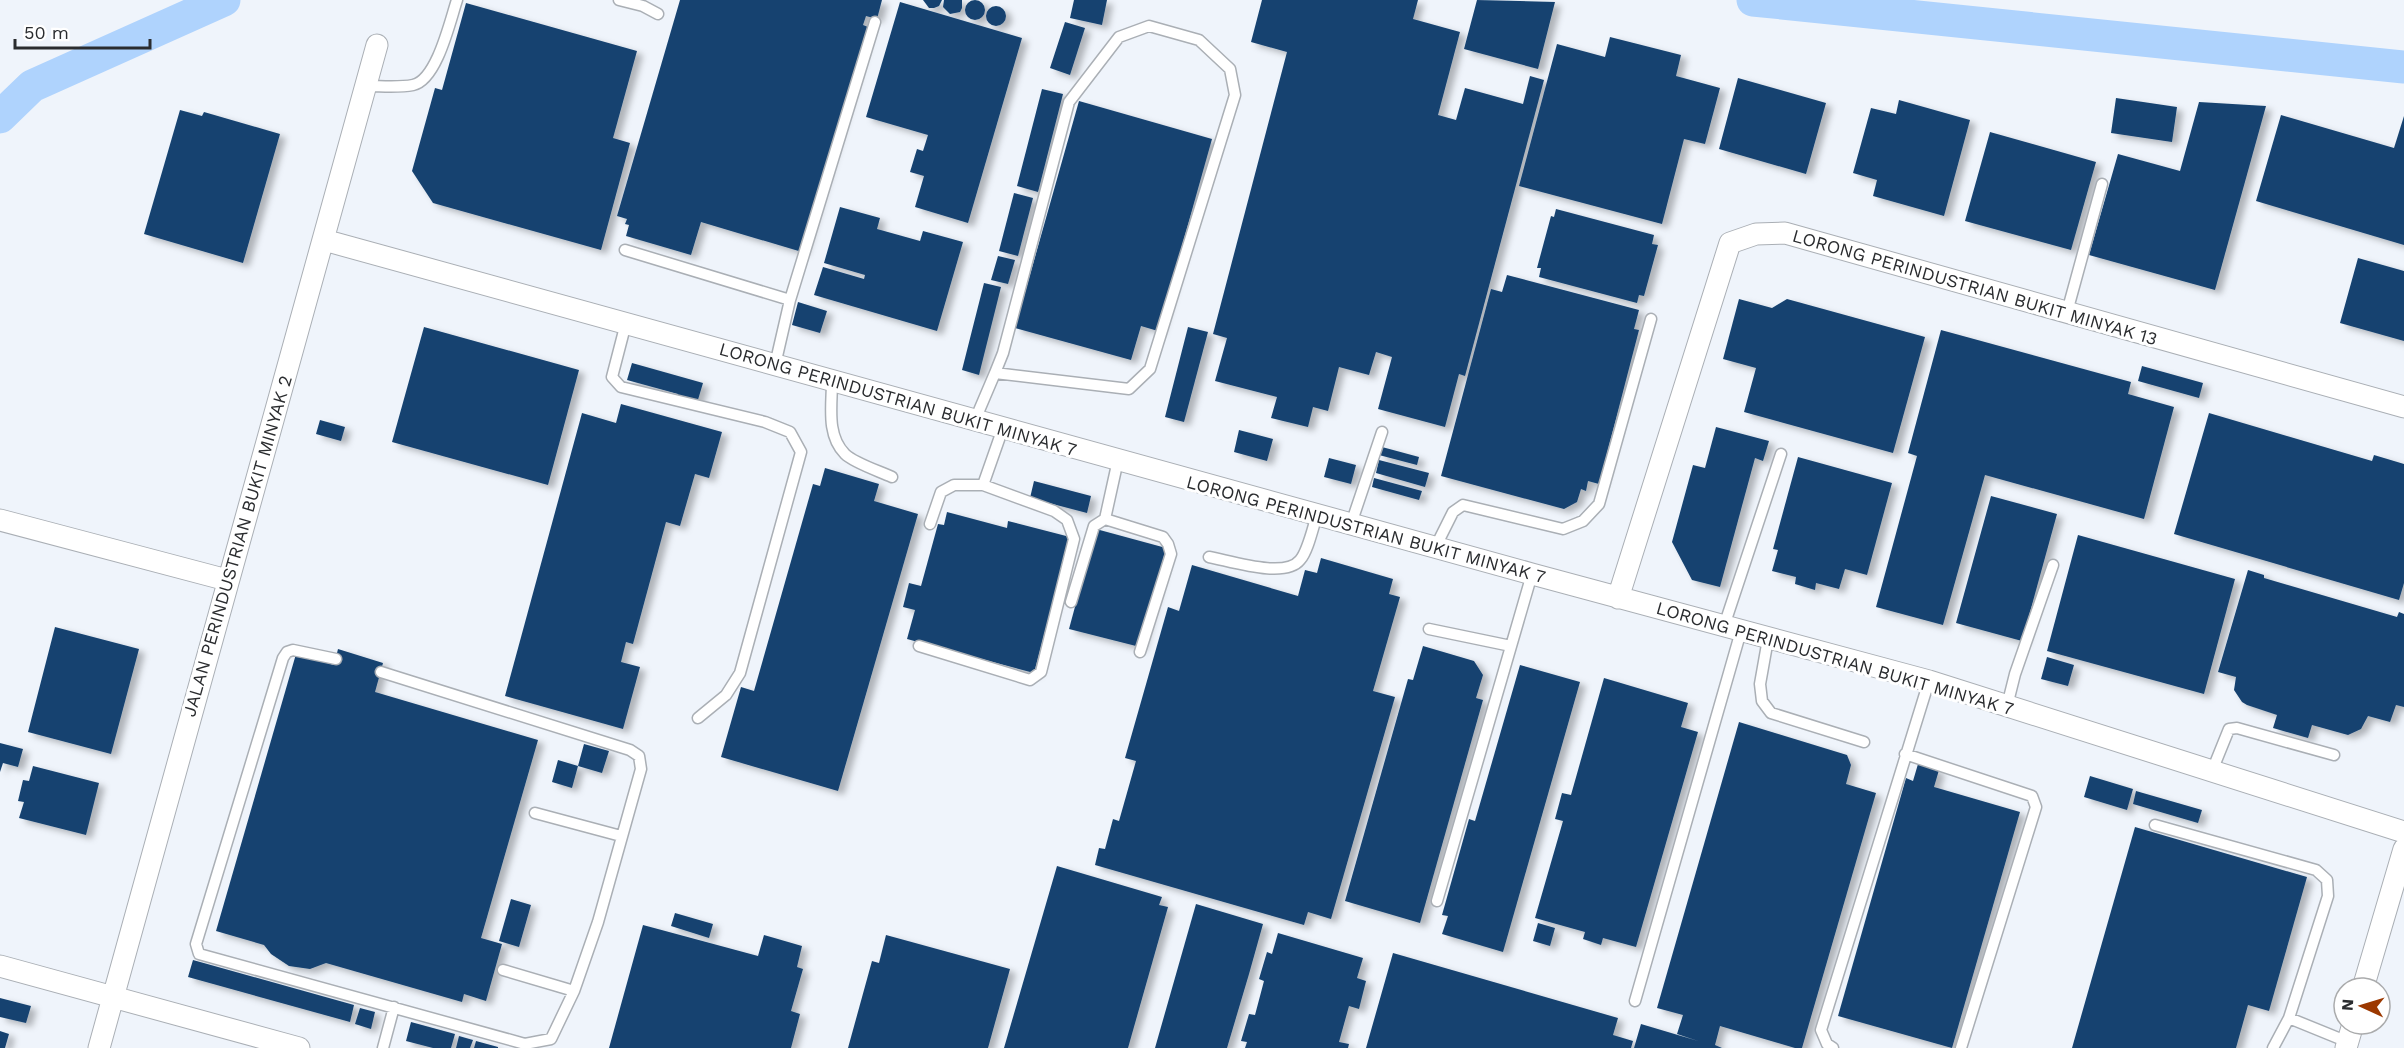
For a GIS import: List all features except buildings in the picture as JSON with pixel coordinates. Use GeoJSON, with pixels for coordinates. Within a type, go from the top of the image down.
{"type":"FeatureCollection","features":[{"type":"Feature","properties":{"kind":"street","name":"JALAN PERINDUSTRIAN BUKIT MINYAK 2"},"geometry":{"type":"LineString","coordinates":[[99,1048],[377,45]]}},
{"type":"Feature","properties":{"kind":"street","name":"LORONG PERINDUSTRIAN BUKIT MINYAK 13"},"geometry":{"type":"LineString","coordinates":[[1618,598],[1730,243],[1756,234],[1785,233],[2404,407]]}},
{"type":"Feature","properties":{"kind":"street","name":"LORONG PERINDUSTRIAN BUKIT MINYAK 7"},"geometry":{"type":"LineString","coordinates":[[324,240],[1436,548],[1929,681],[2404,832]]}},
{"type":"Feature","properties":{"kind":"street"},"geometry":{"type":"LineString","coordinates":[[0,520],[227,580]]}},
{"type":"Feature","properties":{"kind":"street"},"geometry":{"type":"LineString","coordinates":[[2367,976],[2404,849]]}},
{"type":"Feature","properties":{"kind":"street"},"geometry":{"type":"LineString","coordinates":[[0,966],[299,1048]]}},
{"type":"Feature","properties":{"kind":"lane"},"geometry":{"type":"LineString","coordinates":[[366,86],[414,85],[424,79],[436,61],[457,0]]}},
{"type":"Feature","properties":{"kind":"lane"},"geometry":{"type":"LineString","coordinates":[[619,0],[643,6],[658,15]]}},
{"type":"Feature","properties":{"kind":"lane"},"geometry":{"type":"LineString","coordinates":[[775,365],[790,300],[875,22]]}},
{"type":"Feature","properties":{"kind":"lane"},"geometry":{"type":"LineString","coordinates":[[975,420],[1003,353],[1068,102],[1119,37],[1149,26],[1199,40],[1230,69],[1235,95],[1150,369],[1129,389],[995,373]]}},
{"type":"Feature","properties":{"kind":"lane"},"geometry":{"type":"LineString","coordinates":[[2067,312],[2102,184]]}},
{"type":"Feature","properties":{"kind":"lane"},"geometry":{"type":"LineString","coordinates":[[626,250],[790,300]]}},
{"type":"Feature","properties":{"kind":"lane"},"geometry":{"type":"LineString","coordinates":[[1436,548],[1453,512],[1463,505],[1563,529],[1583,521],[1599,504],[1651,320]]}},
{"type":"Feature","properties":{"kind":"lane"},"geometry":{"type":"LineString","coordinates":[[626,323],[612,377],[621,387],[765,423],[790,432],[801,452],[740,673],[726,695],[698,718]]}},
{"type":"Feature","properties":{"kind":"lane"},"geometry":{"type":"LineString","coordinates":[[832,381],[831,419],[834,438],[846,455],[892,477]]}},
{"type":"Feature","properties":{"kind":"lane"},"geometry":{"type":"LineString","coordinates":[[983,485],[1003,428]]}},
{"type":"Feature","properties":{"kind":"lane"},"geometry":{"type":"LineString","coordinates":[[1351,524],[1382,432]]}},
{"type":"Feature","properties":{"kind":"lane"},"geometry":{"type":"LineString","coordinates":[[1635,1001],[1780,454]]}},
{"type":"Feature","properties":{"kind":"lane"},"geometry":{"type":"LineString","coordinates":[[1071,602],[1094,526],[1105,519],[1118,460]]}},
{"type":"Feature","properties":{"kind":"lane"},"geometry":{"type":"LineString","coordinates":[[919,646],[1030,680],[1041,672],[1074,539],[1067,520],[1054,511],[983,485],[954,485],[941,492],[930,524]]}},
{"type":"Feature","properties":{"kind":"lane"},"geometry":{"type":"LineString","coordinates":[[1209,557],[1276,569],[1292,567],[1302,559],[1317,515]]}},
{"type":"Feature","properties":{"kind":"lane"},"geometry":{"type":"LineString","coordinates":[[1105,519],[1163,537],[1171,554],[1140,652]]}},
{"type":"Feature","properties":{"kind":"lane"},"geometry":{"type":"LineString","coordinates":[[2007,706],[2015,674],[2053,565]]}},
{"type":"Feature","properties":{"kind":"lane"},"geometry":{"type":"LineString","coordinates":[[1437,901],[1532,574]]}},
{"type":"Feature","properties":{"kind":"lane"},"geometry":{"type":"LineString","coordinates":[[1429,629],[1511,646]]}},
{"type":"Feature","properties":{"kind":"lane"},"geometry":{"type":"LineString","coordinates":[[1768,639],[1760,684],[1762,701],[1771,713],[1864,742]]}},
{"type":"Feature","properties":{"kind":"lane"},"geometry":{"type":"LineString","coordinates":[[336,659],[293,650],[287,652],[283,658],[196,944],[199,954],[525,1044],[551,1040],[574,992],[598,922],[641,769],[639,756],[630,750],[381,672]]}},
{"type":"Feature","properties":{"kind":"lane"},"geometry":{"type":"LineString","coordinates":[[1833,1048],[1827,1044],[1821,1030],[1929,681]]}},
{"type":"Feature","properties":{"kind":"lane"},"geometry":{"type":"LineString","coordinates":[[2212,771],[2229,729],[2237,728],[2334,755]]}},
{"type":"Feature","properties":{"kind":"lane"},"geometry":{"type":"LineString","coordinates":[[1905,754],[2032,796],[2036,807],[1961,1048]]}},
{"type":"Feature","properties":{"kind":"lane"},"geometry":{"type":"LineString","coordinates":[[535,813],[621,836]]}},
{"type":"Feature","properties":{"kind":"lane"},"geometry":{"type":"LineString","coordinates":[[2155,825],[2316,870],[2327,880],[2328,897],[2289,1018],[2273,1048]]}},
{"type":"Feature","properties":{"kind":"lane"},"geometry":{"type":"LineString","coordinates":[[503,970],[574,992]]}},
{"type":"Feature","properties":{"kind":"lane"},"geometry":{"type":"LineString","coordinates":[[383,1048],[394,1007]]}},
{"type":"Feature","properties":{"kind":"lane"},"geometry":{"type":"LineString","coordinates":[[2289,1018],[2349,1038]]}},
{"type":"Feature","properties":{"kind":"waterway"},"geometry":{"type":"LineString","coordinates":[[0,117],[32,86],[224,0]]}},
{"type":"Feature","properties":{"kind":"waterway"},"geometry":{"type":"LineString","coordinates":[[1753,0],[2404,67]]}}]}
